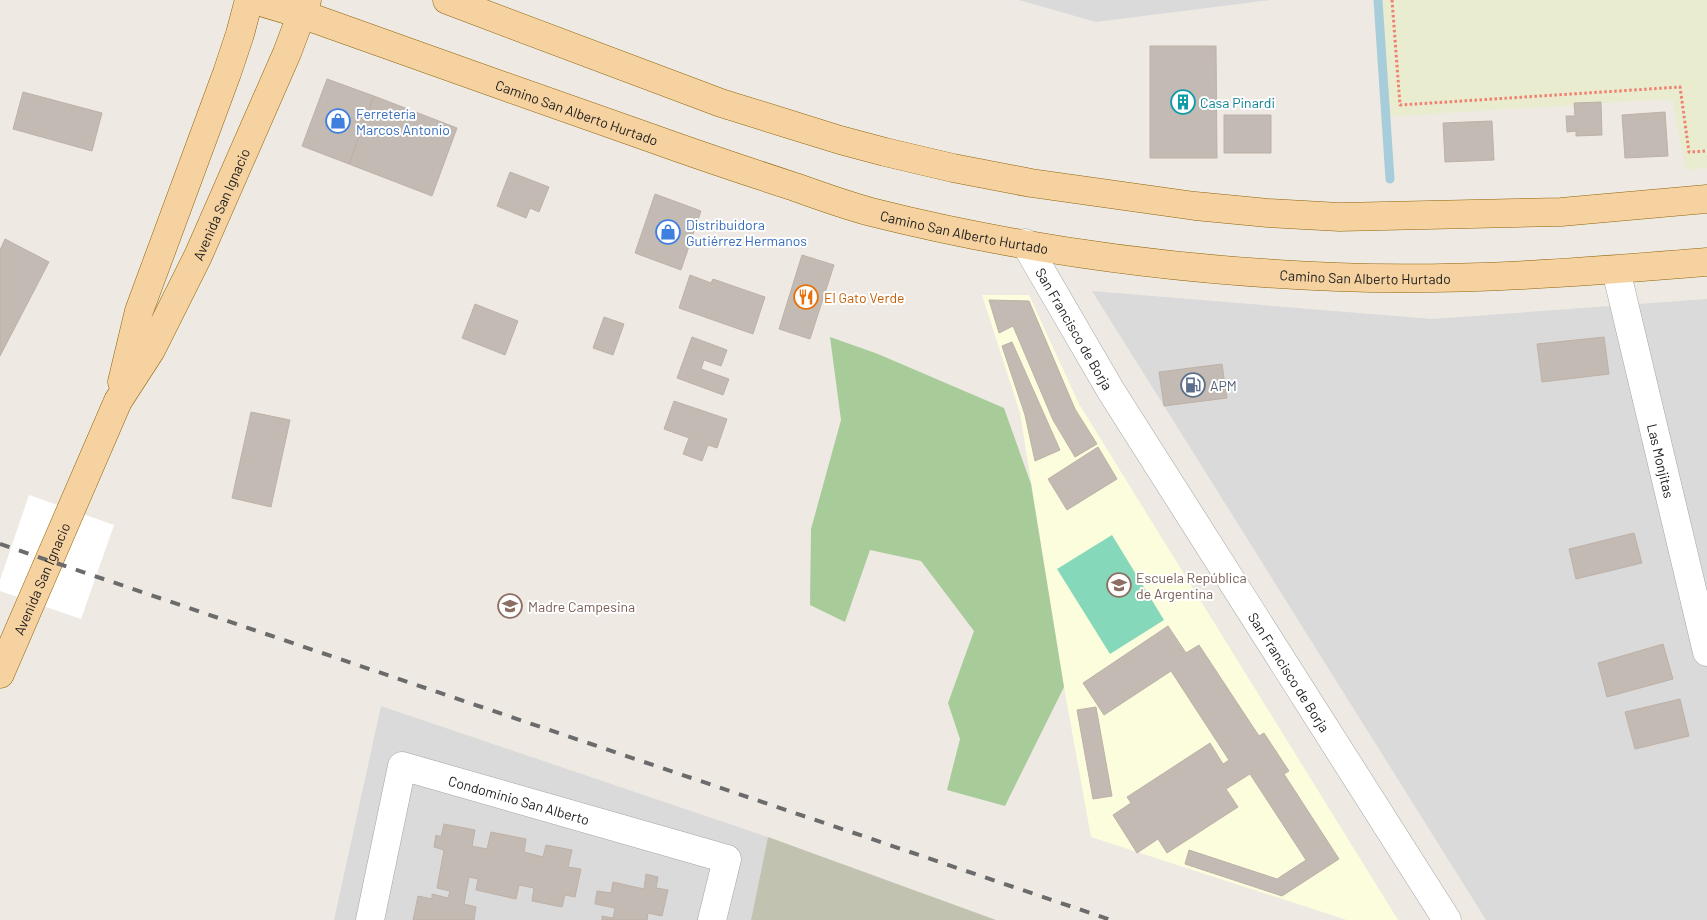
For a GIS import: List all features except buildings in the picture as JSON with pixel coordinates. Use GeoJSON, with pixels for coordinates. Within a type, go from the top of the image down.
{"type":"FeatureCollection","features":[{"type":"Feature","properties":{"kind":"main road","name":"Avenida San Ignacio"},"geometry":{"type":"LineString","coordinates":[[118,401],[139,311],[227,73],[249,0]]}},
{"type":"Feature","properties":{"kind":"main road","name":"Camino San Alberto Hurtado"},"geometry":{"type":"LineString","coordinates":[[254,0],[304,7],[716,161],[858,208],[961,233],[1120,259],[1218,269],[1338,277],[1493,276],[1616,270],[1707,262]]}},
{"type":"Feature","properties":{"kind":"main road"},"geometry":{"type":"LineString","coordinates":[[447,0],[721,103],[885,152],[953,168],[1041,185],[1195,206],[1340,217],[1561,212],[1707,199]]}},
{"type":"Feature","properties":{"kind":"main road","name":"Avenida San Ignacio"},"geometry":{"type":"LineString","coordinates":[[0,674],[118,401],[151,350],[198,256],[287,53],[304,7]]}},
{"type":"Feature","properties":{"kind":"street","name":"San Francisco de Borja"},"geometry":{"type":"LineString","coordinates":[[1025,243],[1111,391],[1447,920]]}},
{"type":"Feature","properties":{"kind":"street","name":"Las Monjitas"},"geometry":{"type":"LineString","coordinates":[[1616,270],[1707,652]]}},
{"type":"Feature","properties":{"kind":"street","name":"Condominio San Alberto"},"geometry":{"type":"LineString","coordinates":[[370,920],[402,766],[726,859],[712,920]]}},
{"type":"Feature","properties":{"kind":"path"},"geometry":{"type":"LineString","coordinates":[[1392,0],[1400,105],[1680,87],[1689,152],[1707,151]]}},
{"type":"Feature","properties":{"kind":"shaded area"},"geometry":{"type":"Polygon","coordinates":[[[1019,0],[1270,0],[1096,22],[1019,0]]]}},
{"type":"Feature","properties":{"kind":"shaded area"},"geometry":{"type":"Polygon","coordinates":[[[1374,0],[1707,0],[1707,168],[1686,170],[1672,99],[1383,117],[1374,0]]]}},
{"type":"Feature","properties":{"kind":"shaded area"},"geometry":{"type":"Polygon","coordinates":[[[1092,291],[1432,319],[1707,299],[1707,920],[1486,920],[1092,291]]]}},
{"type":"Feature","properties":{"kind":"shaded area","name":"Escuela República de Argentina"},"geometry":{"type":"Polygon","coordinates":[[[982,295],[1029,295],[1079,404],[1398,920],[1347,920],[1091,837],[1064,687],[1020,413],[982,295]]]}},
{"type":"Feature","properties":{"kind":"shaded area"},"geometry":{"type":"Polygon","coordinates":[[[381,706],[768,837],[751,920],[334,920],[381,706]]]}},
{"type":"Feature","properties":{"kind":"shaded area"},"geometry":{"type":"Polygon","coordinates":[[[768,837],[996,920],[751,920],[768,837]]]}},
{"type":"Feature","properties":{"kind":"green space"},"geometry":{"type":"Polygon","coordinates":[[[830,337],[878,354],[1004,408],[1031,484],[1064,687],[1005,806],[947,790],[960,739],[948,703],[974,631],[921,561],[870,550],[845,622],[810,605],[811,529],[841,420],[830,337]]]}},
{"type":"Feature","properties":{"kind":"green space"},"geometry":{"type":"Polygon","coordinates":[[[1112,535],[1164,620],[1110,654],[1057,569],[1112,535]]]}},
{"type":"Feature","properties":{"kind":"pier"},"geometry":{"type":"Polygon","coordinates":[[[29,495],[114,525],[81,619],[0,591],[0,580],[29,495]]]}},
{"type":"Feature","properties":{"kind":"waterway"},"geometry":{"type":"LineString","coordinates":[[1378,0],[1390,179]]}},
{"type":"Feature","properties":{"kind":"railway"},"geometry":{"type":"LineString","coordinates":[[0,544],[1111,920]]}},
{"type":"Feature","properties":{"kind":"place","name":"Casa Pinardi"},"geometry":{"type":"Point","coordinates":[1183,102]}},
{"type":"Feature","properties":{"kind":"place","name":"Ferretería Marcos Antonio"},"geometry":{"type":"Point","coordinates":[338,121]}},
{"type":"Feature","properties":{"kind":"place","name":"Distribuidora Gutiérrez Hermanos"},"geometry":{"type":"Point","coordinates":[668,232]}},
{"type":"Feature","properties":{"kind":"place","name":"El Gato Verde"},"geometry":{"type":"Point","coordinates":[806,297]}},
{"type":"Feature","properties":{"kind":"place","name":"APM"},"geometry":{"type":"Point","coordinates":[1193,385]}},
{"type":"Feature","properties":{"kind":"place","name":"Escuela República de Argentina"},"geometry":{"type":"Point","coordinates":[1119,585]}},
{"type":"Feature","properties":{"kind":"place","name":"Madre Campesina"},"geometry":{"type":"Point","coordinates":[510,606]}}]}
